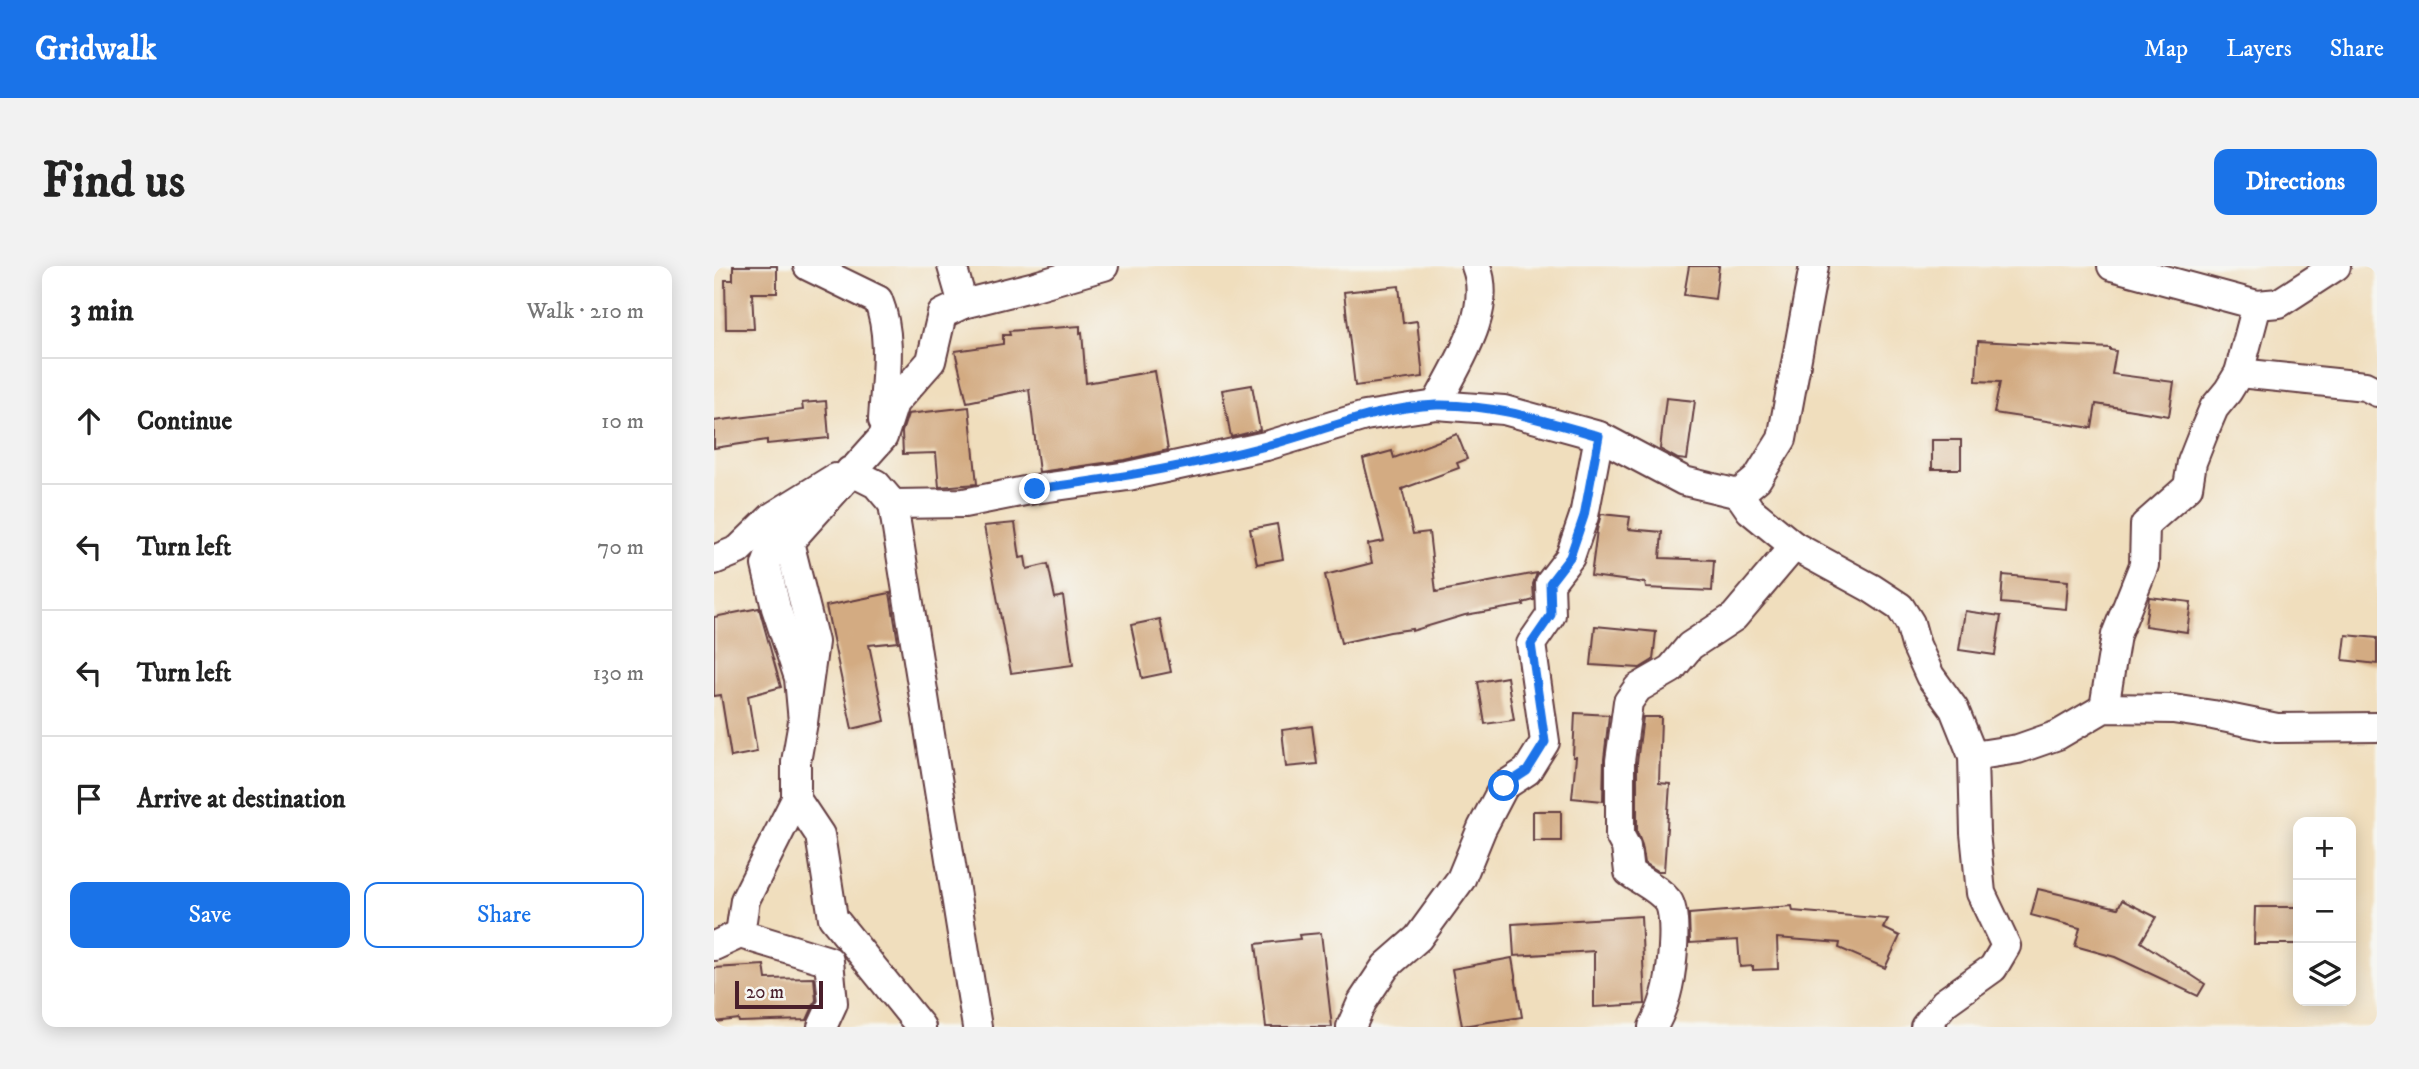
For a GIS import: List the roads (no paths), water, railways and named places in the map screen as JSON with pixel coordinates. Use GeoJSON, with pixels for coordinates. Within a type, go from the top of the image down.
{"type":"FeatureCollection","features":[{"type":"Feature","properties":{"kind":"street"},"geometry":{"type":"LineString","coordinates":[[808,266],[878,300],[884,316],[887,345],[883,437]]}},
{"type":"Feature","properties":{"kind":"street"},"geometry":{"type":"LineString","coordinates":[[952,266],[963,304]]}},
{"type":"Feature","properties":{"kind":"street"},"geometry":{"type":"LineString","coordinates":[[740,934],[746,900],[796,799],[796,762],[814,642],[789,542],[883,437],[894,403],[931,361],[942,314],[963,304],[1104,266]]}},
{"type":"Feature","properties":{"kind":"street"},"geometry":{"type":"LineString","coordinates":[[1436,405],[1470,338],[1480,304],[1481,277],[1476,266]]}},
{"type":"Feature","properties":{"kind":"street"},"geometry":{"type":"LineString","coordinates":[[1739,494],[1757,479],[1782,439],[1814,266]]}},
{"type":"Feature","properties":{"kind":"street"},"geometry":{"type":"LineString","coordinates":[[2112,266],[2257,305],[2278,303],[2336,266]]}},
{"type":"Feature","properties":{"kind":"street"},"geometry":{"type":"LineString","coordinates":[[2104,708],[2116,635],[2144,565],[2145,525],[2188,486],[2192,462],[2214,408],[2239,373],[2257,305]]}},
{"type":"Feature","properties":{"kind":"street"},"geometry":{"type":"LineString","coordinates":[[2239,373],[2365,386],[2377,392]]}},
{"type":"Feature","properties":{"kind":"street"},"geometry":{"type":"LineString","coordinates":[[893,504],[964,503],[1035,489],[1128,476],[1266,446],[1365,416],[1436,405],[1503,410],[1599,436],[1684,481],[1739,494],[1750,510],[1794,547],[1871,588],[1900,607],[1910,623],[1916,645],[1930,676],[1954,709],[1973,756],[1980,893],[2006,946],[1993,968],[1944,1003],[1925,1027]]}},
{"type":"Feature","properties":{"kind":"street"},"geometry":{"type":"LineString","coordinates":[[1351,1027],[1363,1002],[1386,967],[1418,938],[1461,880],[1482,828],[1504,786],[1527,771],[1545,742],[1531,644],[1551,615],[1550,583],[1570,557],[1584,516],[1599,436]]}},
{"type":"Feature","properties":{"kind":"street"},"geometry":{"type":"LineString","coordinates":[[850,471],[876,484],[893,504],[976,1027]]}},
{"type":"Feature","properties":{"kind":"street"},"geometry":{"type":"LineString","coordinates":[[714,561],[738,550],[772,517],[821,485],[850,471]]}},
{"type":"Feature","properties":{"kind":"street"},"geometry":{"type":"LineString","coordinates":[[803,722],[799,678],[776,608],[766,565],[779,530],[821,485]]}},
{"type":"Feature","properties":{"kind":"street"},"geometry":{"type":"LineString","coordinates":[[1653,1027],[1668,987],[1673,914],[1670,903],[1629,872],[1626,847],[1620,836],[1620,761],[1628,702],[1638,688],[1671,669],[1690,646],[1734,617],[1794,547]]}},
{"type":"Feature","properties":{"kind":"street"},"geometry":{"type":"LineString","coordinates":[[1973,756],[2018,749],[2058,735],[2104,708],[2173,709],[2277,728],[2377,727]]}},
{"type":"Feature","properties":{"kind":"street"},"geometry":{"type":"LineString","coordinates":[[796,799],[820,835],[833,918],[921,1027]]}},
{"type":"Feature","properties":{"kind":"street"},"geometry":{"type":"LineString","coordinates":[[714,946],[740,934],[829,961],[834,1003],[822,1027]]}}]}
